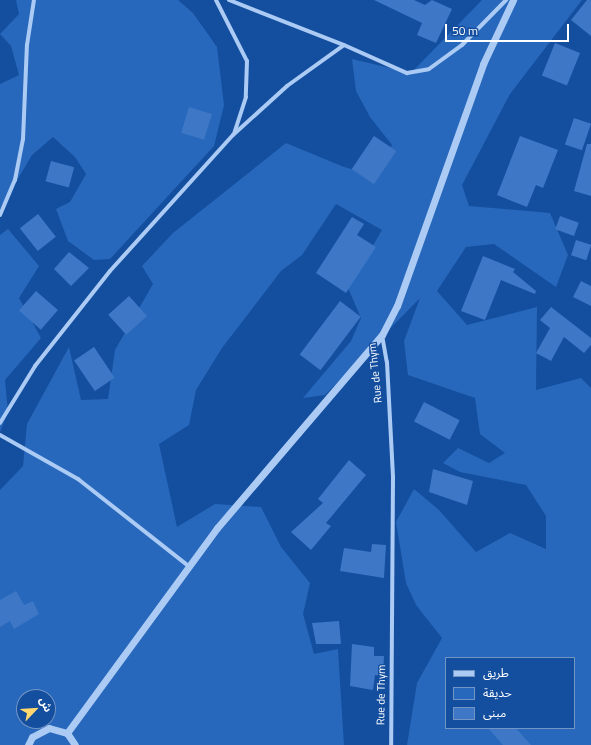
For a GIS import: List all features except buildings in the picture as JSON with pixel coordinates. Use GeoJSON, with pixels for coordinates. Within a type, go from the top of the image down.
{"type":"FeatureCollection","features":[{"type":"Feature","properties":{"kind":"street"},"geometry":{"type":"LineString","coordinates":[[0,215],[15,180],[23,139],[27,45],[34,0]]}},
{"type":"Feature","properties":{"kind":"street"},"geometry":{"type":"LineString","coordinates":[[216,0],[247,61],[246,97],[233,135]]}},
{"type":"Feature","properties":{"kind":"street"},"geometry":{"type":"LineString","coordinates":[[229,0],[344,45],[407,73],[419,72],[462,45],[506,0]]}},
{"type":"Feature","properties":{"kind":"street","name":"Rue de Thym"},"geometry":{"type":"LineString","coordinates":[[391,745],[393,478],[388,377],[382,335],[397,306],[483,64],[513,0]]}},
{"type":"Feature","properties":{"kind":"street"},"geometry":{"type":"LineString","coordinates":[[0,423],[35,366],[83,304],[233,135],[287,86],[344,45]]}},
{"type":"Feature","properties":{"kind":"street"},"geometry":{"type":"LineString","coordinates":[[67,733],[259,475],[382,335]]}},
{"type":"Feature","properties":{"kind":"street"},"geometry":{"type":"LineString","coordinates":[[0,435],[78,479],[190,567]]}},
{"type":"Feature","properties":{"kind":"street"},"geometry":{"type":"LineString","coordinates":[[28,745],[40,731],[54,728],[67,733],[75,745]]}},
{"type":"Feature","properties":{"kind":"green space"},"geometry":{"type":"Polygon","coordinates":[[[16,0],[178,0],[193,13],[217,47],[224,105],[214,146],[110,259],[94,260],[68,241],[56,209],[70,202],[86,174],[75,157],[53,137],[32,155],[0,209],[0,84],[19,75],[11,46],[0,34],[19,14],[16,0]]]}},
{"type":"Feature","properties":{"kind":"green space"},"geometry":{"type":"Polygon","coordinates":[[[482,0],[582,0],[510,94],[462,185],[469,206],[550,213],[568,255],[556,287],[494,244],[466,247],[437,291],[467,325],[537,307],[536,390],[581,378],[591,388],[591,745],[407,745],[417,683],[442,638],[416,605],[406,583],[396,522],[414,489],[439,510],[476,552],[510,533],[546,549],[546,516],[526,485],[460,472],[443,463],[458,448],[489,463],[505,453],[480,434],[475,398],[408,375],[404,341],[420,298],[325,395],[303,398],[351,341],[361,318],[348,288],[382,230],[336,204],[302,255],[281,271],[222,348],[196,390],[189,425],[159,444],[177,527],[215,504],[261,507],[281,547],[310,583],[303,614],[314,654],[338,649],[344,745],[0,745],[0,490],[23,466],[27,424],[69,347],[81,400],[108,399],[115,350],[153,284],[142,266],[173,233],[286,143],[344,167],[374,175],[392,145],[370,117],[356,91],[352,59],[411,73],[482,0]]]}},
{"type":"Feature","properties":{"kind":"green space"},"geometry":{"type":"Polygon","coordinates":[[[8,229],[39,266],[19,298],[41,338],[5,380],[8,412],[0,432],[0,235],[8,229]]]}}]}
